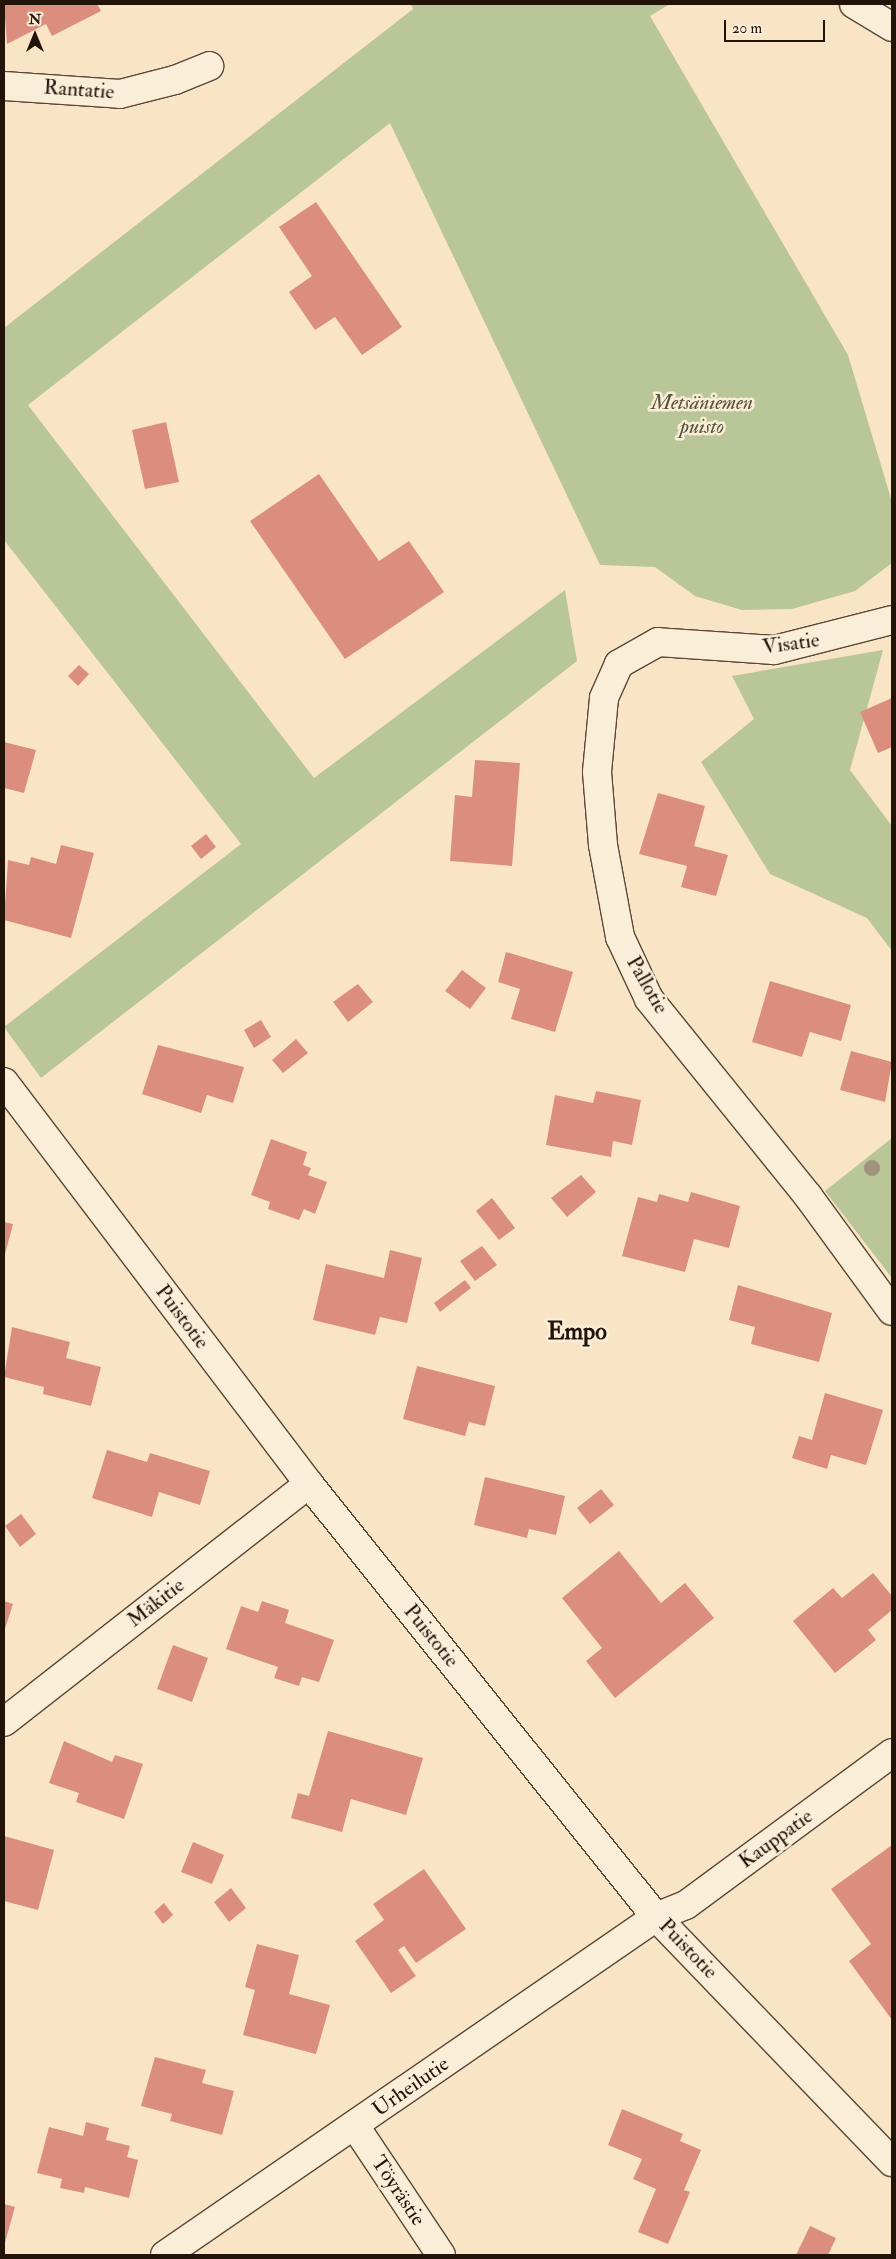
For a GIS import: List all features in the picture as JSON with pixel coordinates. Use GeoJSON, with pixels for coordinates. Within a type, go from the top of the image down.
{"type":"FeatureCollection","features":[{"type":"Feature","properties":{"kind":"street"},"geometry":{"type":"LineString","coordinates":[[854,4],[892,27]]}},
{"type":"Feature","properties":{"kind":"street","name":"Rantatie"},"geometry":{"type":"LineString","coordinates":[[4,86],[120,94],[175,80],[209,66]]}},
{"type":"Feature","properties":{"kind":"street","name":"Visatie"},"geometry":{"type":"LineString","coordinates":[[658,642],[774,650],[892,620]]}},
{"type":"Feature","properties":{"kind":"street","name":"Pallotie"},"geometry":{"type":"LineString","coordinates":[[658,642],[620,664],[604,698],[597,772],[603,844],[620,936],[650,999],[808,1196],[892,1311]]}},
{"type":"Feature","properties":{"kind":"street","name":"Puistotie"},"geometry":{"type":"LineString","coordinates":[[4,1082],[309,1484],[656,1917],[892,2162]]}},
{"type":"Feature","properties":{"kind":"street","name":"Mäkitie"},"geometry":{"type":"LineString","coordinates":[[4,1722],[309,1484]]}},
{"type":"Feature","properties":{"kind":"street","name":"Kauppatie"},"geometry":{"type":"LineString","coordinates":[[656,1917],[686,1905],[892,1753]]}},
{"type":"Feature","properties":{"kind":"street","name":"Urheilutie"},"geometry":{"type":"LineString","coordinates":[[165,2255],[656,1917]]}},
{"type":"Feature","properties":{"kind":"street","name":"Töyrästie"},"geometry":{"type":"LineString","coordinates":[[355,2126],[441,2255]]}},
{"type":"Feature","properties":{"kind":"green space","name":"Metsäniemen puisto"},"geometry":{"type":"Polygon","coordinates":[[[411,4],[670,4],[650,16],[848,355],[892,502],[892,563],[855,591],[792,609],[742,610],[695,596],[655,567],[600,565],[390,123],[28,405],[314,778],[565,590],[577,661],[41,1078],[4,1027],[241,844],[4,540],[4,328],[413,9],[411,4]]]}},
{"type":"Feature","properties":{"kind":"green space"},"geometry":{"type":"Polygon","coordinates":[[[883,650],[850,770],[892,826],[892,951],[867,918],[770,874],[701,762],[754,719],[732,676],[883,650]]]}},
{"type":"Feature","properties":{"kind":"green space"},"geometry":{"type":"Polygon","coordinates":[[[892,1138],[892,1278],[825,1191],[892,1138]]]}},
{"type":"Feature","properties":{"kind":"building"},"geometry":{"type":"Polygon","coordinates":[[[4,4],[97,4],[101,11],[52,36],[46,24],[7,44],[4,4]]]}},
{"type":"Feature","properties":{"kind":"building"},"geometry":{"type":"Polygon","coordinates":[[[316,202],[402,327],[362,355],[335,317],[315,330],[289,292],[312,276],[279,227],[316,202]]]}},
{"type":"Feature","properties":{"kind":"building"},"geometry":{"type":"Polygon","coordinates":[[[166,422],[179,482],[145,489],[132,430],[166,422]]]}},
{"type":"Feature","properties":{"kind":"building"},"geometry":{"type":"Polygon","coordinates":[[[319,474],[379,561],[409,541],[444,592],[345,659],[250,521],[319,474]]]}},
{"type":"Feature","properties":{"kind":"building"},"geometry":{"type":"Polygon","coordinates":[[[79,665],[89,674],[78,686],[68,676],[79,665]]]}},
{"type":"Feature","properties":{"kind":"building"},"geometry":{"type":"Polygon","coordinates":[[[892,698],[892,747],[878,753],[860,712],[892,698]]]}},
{"type":"Feature","properties":{"kind":"building"},"geometry":{"type":"Polygon","coordinates":[[[4,742],[36,750],[24,793],[4,788],[4,742]]]}},
{"type":"Feature","properties":{"kind":"building"},"geometry":{"type":"Polygon","coordinates":[[[475,760],[520,763],[512,866],[450,861],[455,795],[472,797],[475,760]]]}},
{"type":"Feature","properties":{"kind":"building"},"geometry":{"type":"Polygon","coordinates":[[[658,793],[705,806],[694,846],[728,855],[716,896],[681,887],[687,866],[639,854],[658,793]]]}},
{"type":"Feature","properties":{"kind":"building"},"geometry":{"type":"Polygon","coordinates":[[[206,834],[216,847],[201,859],[191,846],[206,834]]]}},
{"type":"Feature","properties":{"kind":"building"},"geometry":{"type":"Polygon","coordinates":[[[61,845],[94,853],[71,938],[4,920],[8,860],[29,865],[31,857],[56,864],[61,845]]]}},
{"type":"Feature","properties":{"kind":"building"},"geometry":{"type":"Polygon","coordinates":[[[506,952],[573,972],[555,1032],[511,1019],[520,989],[498,982],[506,952]]]}},
{"type":"Feature","properties":{"kind":"building"},"geometry":{"type":"Polygon","coordinates":[[[462,970],[486,988],[470,1009],[445,991],[462,970]]]}},
{"type":"Feature","properties":{"kind":"building"},"geometry":{"type":"Polygon","coordinates":[[[770,981],[851,1005],[841,1041],[810,1032],[802,1057],[752,1042],[770,981]]]}},
{"type":"Feature","properties":{"kind":"building"},"geometry":{"type":"Polygon","coordinates":[[[358,984],[373,1002],[348,1022],[333,1002],[358,984]]]}},
{"type":"Feature","properties":{"kind":"building"},"geometry":{"type":"Polygon","coordinates":[[[261,1020],[271,1037],[254,1048],[244,1030],[261,1020]]]}},
{"type":"Feature","properties":{"kind":"building"},"geometry":{"type":"Polygon","coordinates":[[[296,1039],[308,1053],[283,1073],[272,1060],[296,1039]]]}},
{"type":"Feature","properties":{"kind":"building"},"geometry":{"type":"Polygon","coordinates":[[[158,1045],[244,1067],[233,1103],[207,1095],[201,1113],[142,1094],[158,1045]]]}},
{"type":"Feature","properties":{"kind":"building"},"geometry":{"type":"Polygon","coordinates":[[[851,1051],[892,1062],[885,1102],[840,1090],[851,1051]]]}},
{"type":"Feature","properties":{"kind":"building"},"geometry":{"type":"Polygon","coordinates":[[[596,1091],[641,1100],[632,1145],[613,1141],[611,1157],[546,1145],[555,1095],[593,1103],[596,1091]]]}},
{"type":"Feature","properties":{"kind":"building"},"geometry":{"type":"Polygon","coordinates":[[[271,1139],[307,1152],[303,1165],[311,1168],[308,1175],[327,1182],[315,1214],[304,1209],[299,1220],[268,1209],[270,1202],[251,1195],[271,1139]]]}},
{"type":"Feature","properties":{"kind":"building"},"geometry":{"type":"Polygon","coordinates":[[[581,1175],[596,1192],[567,1217],[551,1198],[581,1175]]]}},
{"type":"Feature","properties":{"kind":"building"},"geometry":{"type":"Polygon","coordinates":[[[691,1192],[740,1206],[729,1248],[694,1239],[685,1272],[622,1256],[638,1197],[657,1202],[659,1194],[688,1202],[691,1192]]]}},
{"type":"Feature","properties":{"kind":"building"},"geometry":{"type":"Polygon","coordinates":[[[492,1198],[515,1228],[499,1240],[476,1211],[492,1198]]]}},
{"type":"Feature","properties":{"kind":"building"},"geometry":{"type":"Polygon","coordinates":[[[4,1222],[13,1224],[4,1258],[4,1222]]]}},
{"type":"Feature","properties":{"kind":"building"},"geometry":{"type":"Polygon","coordinates":[[[482,1246],[497,1265],[475,1281],[460,1261],[482,1246]]]}},
{"type":"Feature","properties":{"kind":"building"},"geometry":{"type":"Polygon","coordinates":[[[390,1250],[422,1258],[407,1323],[380,1317],[375,1335],[313,1320],[326,1264],[384,1278],[390,1250]]]}},
{"type":"Feature","properties":{"kind":"building"},"geometry":{"type":"Polygon","coordinates":[[[465,1280],[471,1288],[440,1312],[434,1303],[465,1280]]]}},
{"type":"Feature","properties":{"kind":"building"},"geometry":{"type":"Polygon","coordinates":[[[738,1285],[832,1313],[819,1362],[751,1344],[755,1327],[729,1320],[738,1285]]]}},
{"type":"Feature","properties":{"kind":"building"},"geometry":{"type":"Polygon","coordinates":[[[12,1327],[70,1342],[66,1358],[101,1367],[91,1406],[43,1394],[44,1387],[4,1377],[12,1327]]]}},
{"type":"Feature","properties":{"kind":"building"},"geometry":{"type":"Polygon","coordinates":[[[417,1366],[495,1386],[485,1426],[469,1422],[465,1436],[403,1419],[417,1366]]]}},
{"type":"Feature","properties":{"kind":"building"},"geometry":{"type":"Polygon","coordinates":[[[825,1393],[883,1410],[866,1465],[831,1455],[827,1469],[792,1458],[799,1436],[812,1440],[825,1393]]]}},
{"type":"Feature","properties":{"kind":"building"},"geometry":{"type":"Polygon","coordinates":[[[107,1450],[147,1462],[150,1453],[210,1471],[200,1505],[159,1492],[152,1517],[92,1498],[107,1450]]]}},
{"type":"Feature","properties":{"kind":"building"},"geometry":{"type":"Polygon","coordinates":[[[485,1477],[565,1496],[556,1535],[529,1529],[527,1538],[474,1525],[485,1477]]]}},
{"type":"Feature","properties":{"kind":"building"},"geometry":{"type":"Polygon","coordinates":[[[601,1489],[614,1505],[590,1524],[577,1508],[601,1489]]]}},
{"type":"Feature","properties":{"kind":"building"},"geometry":{"type":"Polygon","coordinates":[[[21,1514],[36,1534],[20,1547],[5,1526],[21,1514]]]}},
{"type":"Feature","properties":{"kind":"building"},"geometry":{"type":"Polygon","coordinates":[[[619,1551],[661,1603],[685,1583],[714,1618],[615,1698],[586,1661],[602,1648],[562,1598],[619,1551]]]}},
{"type":"Feature","properties":{"kind":"building"},"geometry":{"type":"Polygon","coordinates":[[[873,1573],[892,1596],[892,1610],[868,1630],[876,1640],[835,1673],[793,1621],[833,1588],[842,1598],[873,1573]]]}},
{"type":"Feature","properties":{"kind":"building"},"geometry":{"type":"Polygon","coordinates":[[[4,1601],[13,1604],[4,1632],[4,1601]]]}},
{"type":"Feature","properties":{"kind":"building"},"geometry":{"type":"Polygon","coordinates":[[[262,1601],[289,1610],[285,1623],[334,1640],[319,1682],[302,1677],[299,1686],[274,1678],[278,1667],[226,1649],[241,1606],[258,1612],[262,1601]]]}},
{"type":"Feature","properties":{"kind":"building"},"geometry":{"type":"Polygon","coordinates":[[[173,1645],[208,1658],[192,1702],[157,1689],[173,1645]]]}},
{"type":"Feature","properties":{"kind":"building"},"geometry":{"type":"Polygon","coordinates":[[[328,1731],[423,1758],[406,1815],[351,1799],[342,1832],[291,1818],[298,1793],[309,1796],[328,1731]]]}},
{"type":"Feature","properties":{"kind":"building"},"geometry":{"type":"Polygon","coordinates":[[[64,1741],[112,1762],[115,1755],[143,1764],[124,1819],[76,1802],[79,1793],[49,1783],[64,1741]]]}},
{"type":"Feature","properties":{"kind":"building"},"geometry":{"type":"Polygon","coordinates":[[[4,1836],[54,1850],[38,1910],[4,1901],[4,1836]]]}},
{"type":"Feature","properties":{"kind":"building"},"geometry":{"type":"Polygon","coordinates":[[[193,1842],[224,1855],[212,1884],[181,1872],[193,1842]]]}},
{"type":"Feature","properties":{"kind":"building"},"geometry":{"type":"Polygon","coordinates":[[[892,1845],[892,2020],[849,1961],[871,1944],[831,1889],[892,1845]]]}},
{"type":"Feature","properties":{"kind":"building"},"geometry":{"type":"Polygon","coordinates":[[[424,1869],[466,1929],[416,1963],[404,1946],[398,1950],[416,1976],[391,1993],[355,1941],[384,1920],[373,1904],[424,1869]]]}},
{"type":"Feature","properties":{"kind":"building"},"geometry":{"type":"Polygon","coordinates":[[[231,1888],[246,1908],[229,1922],[214,1902],[231,1888]]]}},
{"type":"Feature","properties":{"kind":"building"},"geometry":{"type":"Polygon","coordinates":[[[164,1903],[173,1915],[163,1924],[154,1912],[164,1903]]]}},
{"type":"Feature","properties":{"kind":"building"},"geometry":{"type":"Polygon","coordinates":[[[257,1944],[299,1955],[289,1994],[330,2005],[316,2054],[243,2035],[255,1990],[245,1987],[257,1944]]]}},
{"type":"Feature","properties":{"kind":"building"},"geometry":{"type":"Polygon","coordinates":[[[155,2057],[206,2070],[202,2083],[234,2091],[222,2135],[170,2121],[172,2114],[141,2106],[155,2057]]]}},
{"type":"Feature","properties":{"kind":"building"},"geometry":{"type":"Polygon","coordinates":[[[622,2109],[683,2134],[680,2141],[701,2150],[684,2190],[690,2192],[668,2244],[638,2232],[656,2189],[633,2179],[642,2159],[608,2145],[622,2109]]]}},
{"type":"Feature","properties":{"kind":"building"},"geometry":{"type":"Polygon","coordinates":[[[86,2122],[109,2128],[106,2140],[130,2146],[127,2157],[138,2160],[129,2198],[85,2187],[84,2193],[60,2188],[62,2179],[37,2173],[49,2127],[83,2136],[86,2122]]]}},
{"type":"Feature","properties":{"kind":"building"},"geometry":{"type":"Polygon","coordinates":[[[4,2204],[15,2207],[4,2246],[4,2204]]]}},
{"type":"Feature","properties":{"kind":"building"},"geometry":{"type":"Polygon","coordinates":[[[810,2226],[836,2238],[828,2255],[796,2255],[810,2226]]]}},
{"type":"Feature","properties":{"kind":"district","name":"Empo"},"geometry":{"type":"Point","coordinates":[577,1332]}}]}
